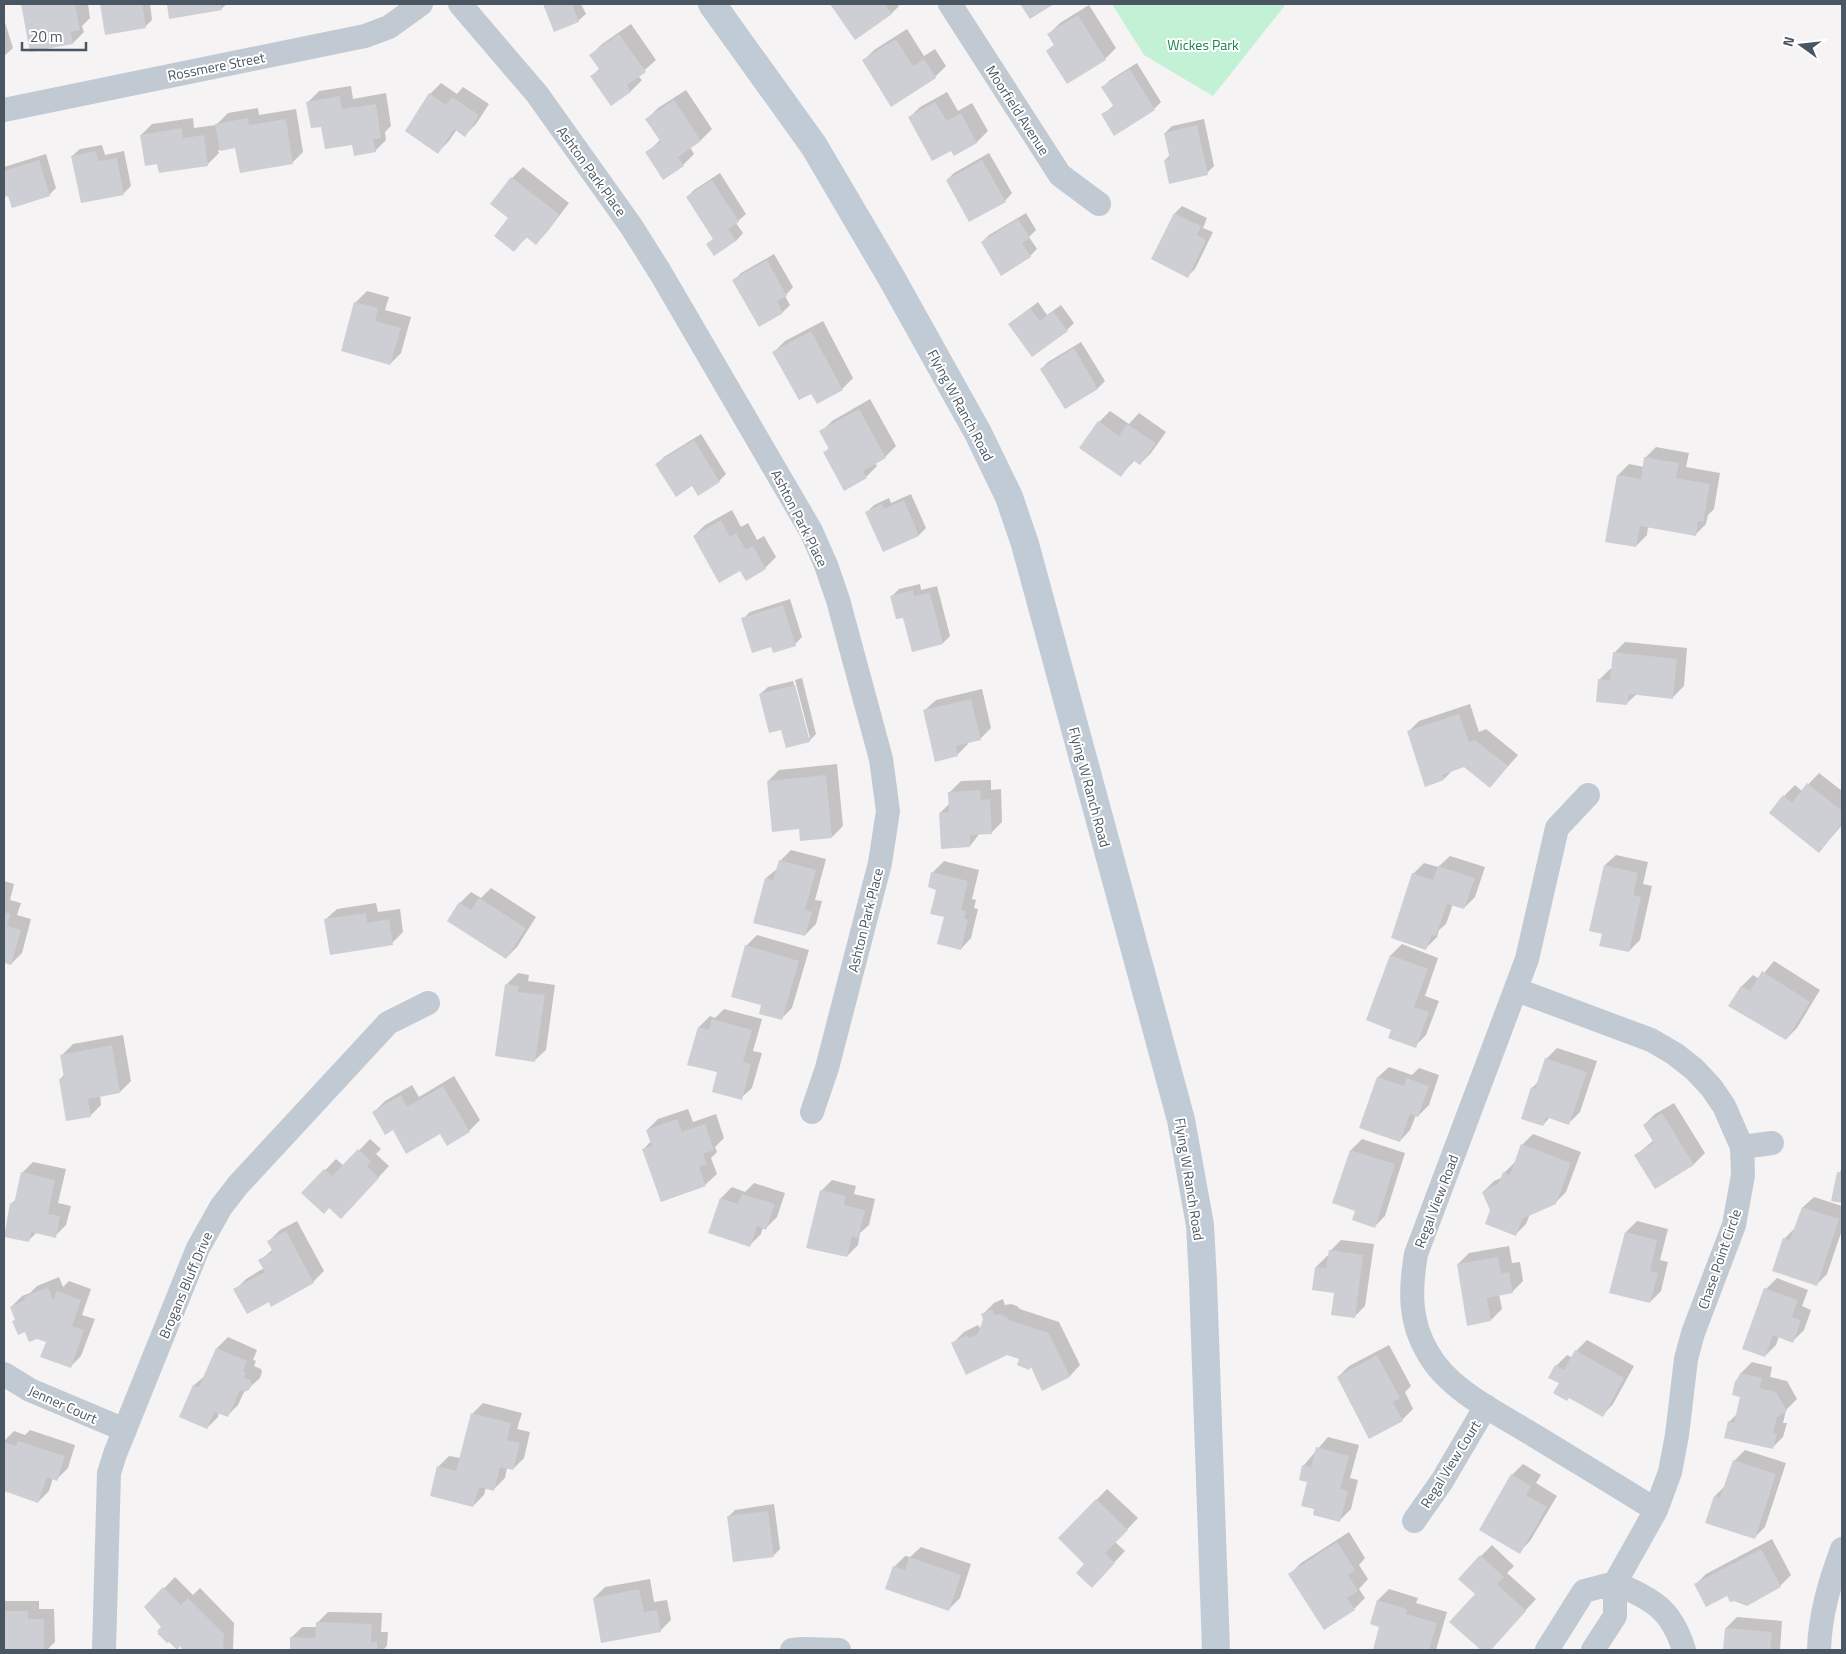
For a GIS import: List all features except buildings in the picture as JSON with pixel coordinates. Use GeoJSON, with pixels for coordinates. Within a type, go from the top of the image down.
{"type":"FeatureCollection","features":[{"type":"Feature","properties":{"kind":"street","name":"Rossmere Street"},"geometry":{"type":"LineString","coordinates":[[4,110],[365,36],[389,27],[421,4]]}},
{"type":"Feature","properties":{"kind":"street","name":"Ashton Park Place"},"geometry":{"type":"LineString","coordinates":[[460,4],[537,94],[631,226],[660,272],[811,531],[826,565],[838,600],[881,759],[888,811],[880,863],[827,1068],[812,1112]]}},
{"type":"Feature","properties":{"kind":"street","name":"Flying W Ranch Road"},"geometry":{"type":"LineString","coordinates":[[712,4],[814,146],[887,268],[978,433],[1009,497],[1026,544],[1181,1120],[1194,1185],[1200,1225],[1203,1281],[1216,1650]]}},
{"type":"Feature","properties":{"kind":"street","name":"Moorfield Avenue"},"geometry":{"type":"LineString","coordinates":[[950,4],[1060,175],[1099,204]]}},
{"type":"Feature","properties":{"kind":"street","name":"Regal View Road"},"geometry":{"type":"LineString","coordinates":[[1588,795],[1557,828],[1528,958],[1416,1254],[1411,1281],[1413,1306],[1417,1330],[1427,1353],[1439,1370],[1457,1386],[1486,1406],[1656,1510]]}},
{"type":"Feature","properties":{"kind":"street","name":"Chase Point Circle"},"geometry":{"type":"LineString","coordinates":[[1516,990],[1651,1040],[1675,1054],[1694,1069],[1711,1087],[1724,1106],[1742,1147],[1743,1176],[1734,1225],[1693,1333],[1686,1359],[1677,1435],[1670,1472],[1656,1510],[1615,1583],[1615,1616],[1593,1650]]}},
{"type":"Feature","properties":{"kind":"street","name":"Brogans Bluff Drive"},"geometry":{"type":"LineString","coordinates":[[104,1650],[109,1473],[124,1430],[198,1248],[222,1207],[238,1185],[388,1023],[428,1004]]}},
{"type":"Feature","properties":{"kind":"street"},"geometry":{"type":"LineString","coordinates":[[1742,1147],[1772,1143]]}},
{"type":"Feature","properties":{"kind":"street","name":"Jenner Court"},"geometry":{"type":"LineString","coordinates":[[4,1374],[30,1390],[124,1430]]}},
{"type":"Feature","properties":{"kind":"street","name":"Regal View Court"},"geometry":{"type":"LineString","coordinates":[[1414,1521],[1442,1481],[1486,1406]]}},
{"type":"Feature","properties":{"kind":"street"},"geometry":{"type":"LineString","coordinates":[[1819,1650],[1823,1611],[1831,1579],[1842,1549]]}},
{"type":"Feature","properties":{"kind":"street"},"geometry":{"type":"LineString","coordinates":[[1547,1650],[1584,1590],[1615,1583],[1650,1599],[1668,1615],[1679,1635],[1684,1650]]}},
{"type":"Feature","properties":{"kind":"street"},"geometry":{"type":"LineString","coordinates":[[792,1650],[802,1648],[839,1650]]}},
{"type":"Feature","properties":{"kind":"green space","name":"Wickes Park"},"geometry":{"type":"Polygon","coordinates":[[[1112,4],[1286,4],[1213,96],[1144,55],[1112,4]]]}}]}
